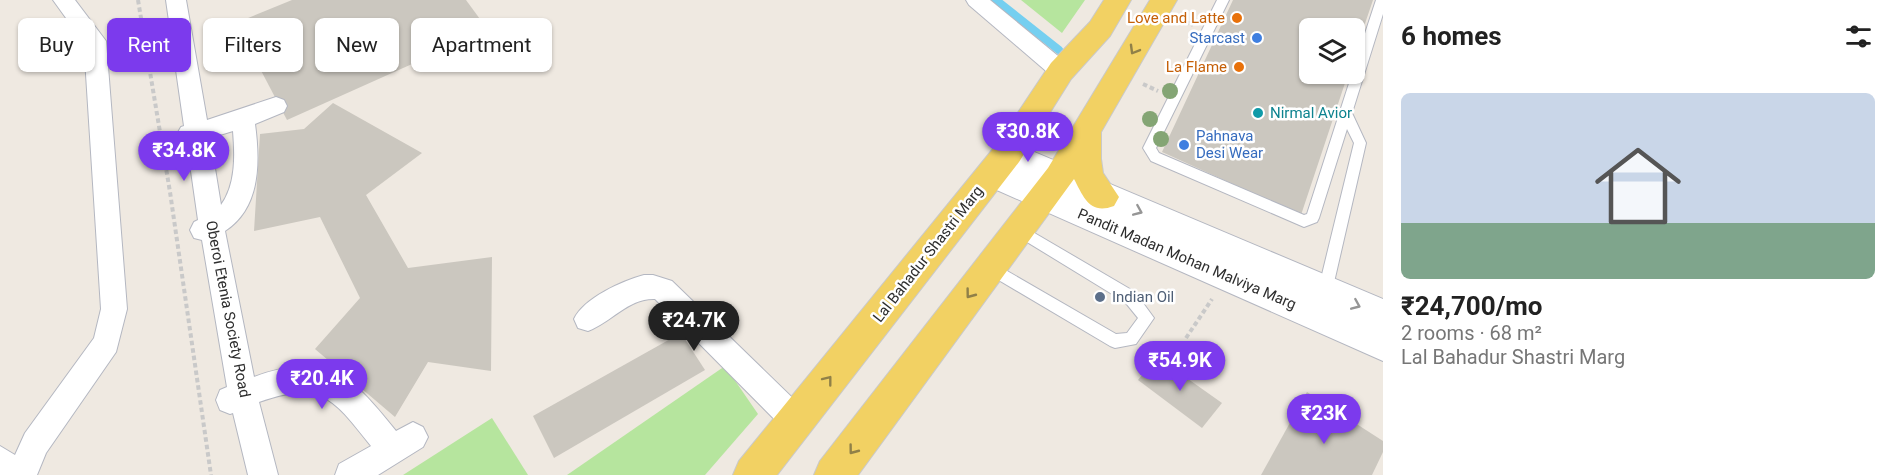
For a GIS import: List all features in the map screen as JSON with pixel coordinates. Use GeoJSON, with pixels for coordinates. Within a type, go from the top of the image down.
{"type":"FeatureCollection","features":[{"type":"Feature","properties":{"kind":"main road","name":"Lal Bahadur Shastri Marg"},"geometry":{"type":"LineString","coordinates":[[753,475],[1000,163],[1061,71],[1100,29],[1118,0]]}},
{"type":"Feature","properties":{"kind":"main road"},"geometry":{"type":"LineString","coordinates":[[834,475],[1051,187],[1164,0]]}},
{"type":"Feature","properties":{"kind":"main road"},"geometry":{"type":"LineString","coordinates":[[1086,131],[1085,167],[1089,180],[1103,196]]}},
{"type":"Feature","properties":{"kind":"street"},"geometry":{"type":"LineString","coordinates":[[22,475],[35,443],[106,343],[114,309],[95,41],[63,0]]}},
{"type":"Feature","properties":{"kind":"street"},"geometry":{"type":"LineString","coordinates":[[976,0],[1061,71]]}},
{"type":"Feature","properties":{"kind":"street","name":"Oberoi Etenia Society Road"},"geometry":{"type":"LineString","coordinates":[[177,4],[207,228],[237,398],[263,475]]}},
{"type":"Feature","properties":{"kind":"street"},"geometry":{"type":"LineString","coordinates":[[194,132],[243,119],[276,106]]}},
{"type":"Feature","properties":{"kind":"street"},"geometry":{"type":"LineString","coordinates":[[207,228],[232,210],[240,198],[247,158],[243,119]]}},
{"type":"Feature","properties":{"kind":"street","name":"Pandit Madan Mohan Malviya Marg"},"geometry":{"type":"LineString","coordinates":[[1000,163],[1226,276],[1383,344]]}},
{"type":"Feature","properties":{"kind":"street","name":"Pandit Madan Mohan Malviya Marg"},"geometry":{"type":"LineString","coordinates":[[1051,187],[1103,196],[1383,316]]}},
{"type":"Feature","properties":{"kind":"street"},"geometry":{"type":"LineString","coordinates":[[588,319],[643,285],[663,289],[796,421]]}},
{"type":"Feature","properties":{"kind":"street"},"geometry":{"type":"LineString","coordinates":[[246,475],[237,398],[305,378],[321,381],[356,405],[402,443],[350,475]]}},
{"type":"Feature","properties":{"kind":"street"},"geometry":{"type":"LineString","coordinates":[[0,461],[15,475]]}},
{"type":"Feature","properties":{"kind":"lane"},"geometry":{"type":"LineString","coordinates":[[1224,0],[1150,144],[1151,153],[1192,174],[1297,219],[1309,220],[1312,218],[1382,0]]}},
{"type":"Feature","properties":{"kind":"lane"},"geometry":{"type":"LineString","coordinates":[[1325,291],[1360,143],[1346,114]]}},
{"type":"Feature","properties":{"kind":"lane"},"geometry":{"type":"LineString","coordinates":[[990,268],[1115,341],[1131,339],[1147,318],[1130,297],[1019,230]]}},
{"type":"Feature","properties":{"kind":"path"},"geometry":{"type":"LineString","coordinates":[[138,0],[170,192],[211,475]]}},
{"type":"Feature","properties":{"kind":"path"},"geometry":{"type":"LineString","coordinates":[[1185,338],[1226,276]]}},
{"type":"Feature","properties":{"kind":"green space"},"geometry":{"type":"Polygon","coordinates":[[[1021,0],[1085,0],[1062,33],[1021,0]]]}},
{"type":"Feature","properties":{"kind":"green space"},"geometry":{"type":"Polygon","coordinates":[[[725,366],[758,414],[705,475],[567,475],[725,366]]]}},
{"type":"Feature","properties":{"kind":"green space"},"geometry":{"type":"Polygon","coordinates":[[[492,418],[528,475],[403,475],[492,418]]]}},
{"type":"Feature","properties":{"kind":"building"},"geometry":{"type":"Polygon","coordinates":[[[292,0],[466,0],[479,18],[411,18],[411,64],[399,70],[399,18],[315,18],[315,72],[394,72],[287,120],[262,72],[303,72],[303,18],[248,18],[292,0]]]}},
{"type":"Feature","properties":{"kind":"building","name":"Nirmal Avior"},"geometry":{"type":"Polygon","coordinates":[[[1233,0],[1373,0],[1365,24],[1365,18],[1299,18],[1299,84],[1345,84],[1301,215],[1162,152],[1233,0]]]}},
{"type":"Feature","properties":{"kind":"building"},"geometry":{"type":"Polygon","coordinates":[[[333,103],[422,153],[366,195],[408,268],[492,257],[491,371],[428,362],[395,417],[315,349],[360,298],[320,217],[254,231],[260,134],[304,129],[333,103]]]}},
{"type":"Feature","properties":{"kind":"building"},"geometry":{"type":"Polygon","coordinates":[[[681,333],[705,370],[554,458],[533,416],[681,333]]]}},
{"type":"Feature","properties":{"kind":"building"},"geometry":{"type":"Polygon","coordinates":[[[1157,357],[1222,403],[1202,428],[1138,380],[1157,357]]]}},
{"type":"Feature","properties":{"kind":"building"},"geometry":{"type":"Polygon","coordinates":[[[1307,392],[1383,441],[1383,452],[1372,475],[1261,475],[1307,392]]]}},
{"type":"Feature","properties":{"kind":"waterway"},"geometry":{"type":"LineString","coordinates":[[996,0],[1059,50]]}},
{"type":"Feature","properties":{"kind":"place","name":"Love and Latte"},"geometry":{"type":"Point","coordinates":[1237,18]}},
{"type":"Feature","properties":{"kind":"place","name":"Starcast"},"geometry":{"type":"Point","coordinates":[1257,38]}},
{"type":"Feature","properties":{"kind":"place","name":"La Flame"},"geometry":{"type":"Point","coordinates":[1239,67]}},
{"type":"Feature","properties":{"kind":"place","name":"Nirmal Avior"},"geometry":{"type":"Point","coordinates":[1258,113]}},
{"type":"Feature","properties":{"kind":"place","name":"Pahnava Desi Wear"},"geometry":{"type":"Point","coordinates":[1184,145]}},
{"type":"Feature","properties":{"kind":"place","name":"Indian Oil"},"geometry":{"type":"Point","coordinates":[1100,297]}}]}
